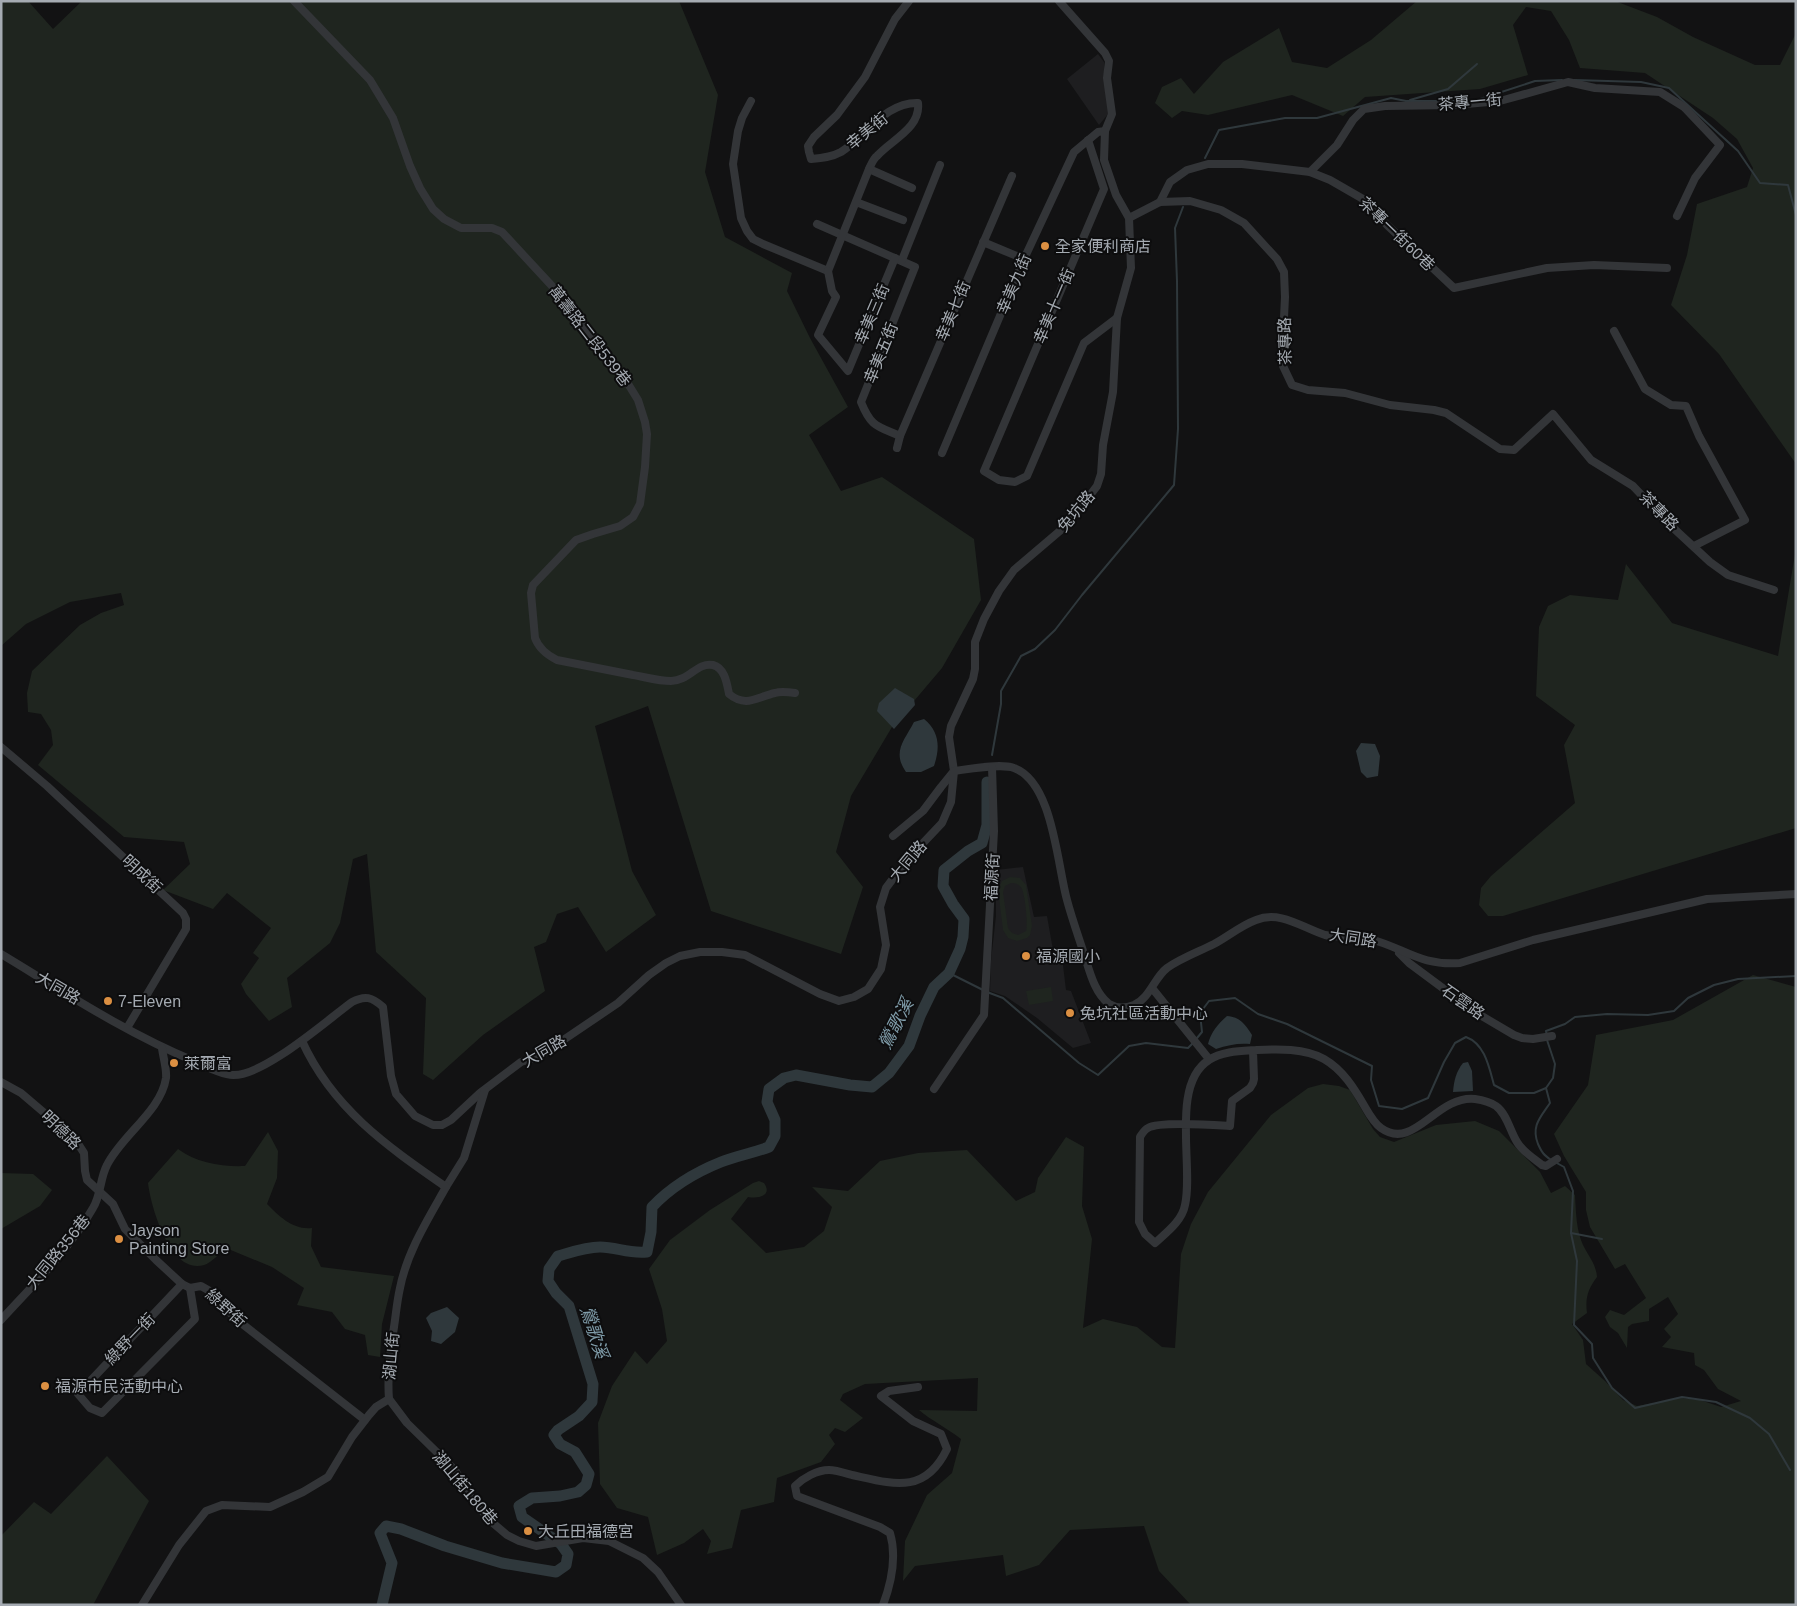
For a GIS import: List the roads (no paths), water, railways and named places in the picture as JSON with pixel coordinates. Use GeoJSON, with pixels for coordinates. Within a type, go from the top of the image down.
{"type":"FeatureCollection","features":[{"type":"Feature","properties":{"kind":"street","name":"萬壽路二段539巷"},"geometry":{"type":"LineString","coordinates":[[294,1],[370,80],[393,118],[414,173],[433,209],[444,219],[461,228],[492,228],[502,232],[520,249],[572,310],[622,374],[638,400],[647,434],[640,504],[633,517],[626,523],[576,540],[534,586],[531,593],[537,644],[549,656],[557,660],[663,681],[681,680],[699,667],[714,665],[719,668],[726,679],[730,694],[740,701],[750,701],[776,692],[795,693]]}},
{"type":"Feature","properties":{"kind":"street","name":"幸美街"},"geometry":{"type":"LineString","coordinates":[[828,270],[868,169],[876,157],[910,127],[919,112],[918,103],[901,105],[874,122],[857,140],[841,152],[831,156],[811,159],[808,146],[814,137],[837,115],[865,77],[895,19],[909,1]]}},
{"type":"Feature","properties":{"kind":"street"},"geometry":{"type":"LineString","coordinates":[[1059,1],[1105,53],[1109,61],[1107,78],[1112,114],[1106,131],[1104,160],[1116,195],[1129,218]]}},
{"type":"Feature","properties":{"kind":"street","name":"茶專一街"},"geometry":{"type":"LineString","coordinates":[[1310,172],[1337,145],[1352,120],[1364,109],[1385,106],[1454,106],[1500,101],[1568,82],[1594,88],[1660,92],[1684,107],[1720,144],[1695,178],[1677,216]]}},
{"type":"Feature","properties":{"kind":"street"},"geometry":{"type":"LineString","coordinates":[[751,101],[738,131],[733,164],[742,218],[747,231],[753,239],[828,270]]}},
{"type":"Feature","properties":{"kind":"street","name":"幸美九街"},"geometry":{"type":"LineString","coordinates":[[942,453],[1024,259],[1074,152],[1098,132],[1106,131]]}},
{"type":"Feature","properties":{"kind":"street","name":"幸美十一街"},"geometry":{"type":"LineString","coordinates":[[1088,140],[1104,189],[984,470],[999,480],[1015,482],[1027,476],[1084,343],[1117,318]]}},
{"type":"Feature","properties":{"kind":"street"},"geometry":{"type":"LineString","coordinates":[[1160,202],[1170,182],[1187,170],[1208,164],[1242,164],[1310,172]]}},
{"type":"Feature","properties":{"kind":"street","name":"幸美三街"},"geometry":{"type":"LineString","coordinates":[[828,270],[832,291],[836,297],[818,335],[848,371],[940,165]]}},
{"type":"Feature","properties":{"kind":"street"},"geometry":{"type":"LineString","coordinates":[[868,169],[912,188]]}},
{"type":"Feature","properties":{"kind":"street","name":"茶專一街60巷"},"geometry":{"type":"LineString","coordinates":[[1310,172],[1330,180],[1363,199],[1387,225],[1454,288],[1547,268],[1594,265],[1667,268]]}},
{"type":"Feature","properties":{"kind":"street","name":"幸美七街"},"geometry":{"type":"LineString","coordinates":[[897,448],[900,436],[1012,176]]}},
{"type":"Feature","properties":{"kind":"street","name":"茶專路"},"geometry":{"type":"LineString","coordinates":[[1129,218],[1160,202],[1190,201],[1221,210],[1244,223],[1259,237],[1277,259],[1284,272],[1285,297],[1282,359],[1283,366],[1292,385],[1308,390],[1345,393],[1390,405],[1434,410],[1446,414],[1500,449],[1514,450],[1552,414],[1591,460],[1633,486],[1669,524],[1710,562],[1728,575],[1774,590]]}},
{"type":"Feature","properties":{"kind":"street"},"geometry":{"type":"LineString","coordinates":[[856,202],[903,220]]}},
{"type":"Feature","properties":{"kind":"street","name":"兔坑路"},"geometry":{"type":"LineString","coordinates":[[954,771],[949,737],[951,726],[973,679],[975,642],[984,619],[999,591],[1014,570],[1068,524],[1097,486],[1101,474],[1103,445],[1114,392],[1117,318],[1131,268],[1129,218]]}},
{"type":"Feature","properties":{"kind":"street"},"geometry":{"type":"LineString","coordinates":[[817,224],[899,259]]}},
{"type":"Feature","properties":{"kind":"street"},"geometry":{"type":"LineString","coordinates":[[983,242],[1024,259]]}},
{"type":"Feature","properties":{"kind":"street","name":"幸美五街"},"geometry":{"type":"LineString","coordinates":[[899,259],[915,267],[862,402],[867,416],[874,425],[900,436]]}},
{"type":"Feature","properties":{"kind":"street"},"geometry":{"type":"LineString","coordinates":[[1614,331],[1646,389],[1671,405],[1686,406],[1699,436],[1745,520],[1694,546]]}},
{"type":"Feature","properties":{"kind":"street","name":"明成街"},"geometry":{"type":"LineString","coordinates":[[1,747],[48,786],[100,834],[183,913],[186,919],[186,930],[127,1028]]}},
{"type":"Feature","properties":{"kind":"street","name":"大同路"},"geometry":{"type":"LineString","coordinates":[[1,954],[162,1048],[207,1067],[233,1075],[255,1070],[302,1041],[352,1002],[360,998],[376,1001],[383,1007],[391,1076],[396,1094],[415,1116],[433,1125],[442,1125],[451,1120],[521,1062],[540,1056],[618,1003],[649,975],[680,956],[700,952],[745,955],[820,994],[839,1001],[854,997],[868,988],[881,969],[886,945],[880,907],[886,888],[907,860],[942,823],[951,802],[954,771],[1012,766],[1031,778],[1041,794],[1051,824],[1066,898],[1090,974],[1101,994],[1108,1003],[1116,1008],[1134,1005],[1141,1001],[1165,970],[1175,963],[1215,943],[1237,928],[1268,917],[1298,923],[1327,935],[1358,936],[1419,959],[1436,963],[1460,963],[1534,940],[1707,899],[1796,894]]}},
{"type":"Feature","properties":{"kind":"street","name":"福源街"},"geometry":{"type":"LineString","coordinates":[[934,1089],[984,1015],[994,831],[992,767]]}},
{"type":"Feature","properties":{"kind":"street"},"geometry":{"type":"LineString","coordinates":[[893,836],[923,811],[954,771]]}},
{"type":"Feature","properties":{"kind":"street","name":"石雲路"},"geometry":{"type":"LineString","coordinates":[[1394,948],[1409,963],[1476,1012],[1522,1038],[1552,1036]]}},
{"type":"Feature","properties":{"kind":"street"},"geometry":{"type":"LineString","coordinates":[[1152,988],[1209,1059]]}},
{"type":"Feature","properties":{"kind":"street"},"geometry":{"type":"LineString","coordinates":[[302,1041],[323,1081],[372,1133],[389,1148],[446,1187]]}},
{"type":"Feature","properties":{"kind":"street","name":"大同路356巷"},"geometry":{"type":"LineString","coordinates":[[1,1320],[69,1243],[94,1207],[106,1166],[121,1143],[157,1101],[166,1076],[162,1048]]}},
{"type":"Feature","properties":{"kind":"street"},"geometry":{"type":"LineString","coordinates":[[1253,1051],[1254,1079],[1250,1088],[1232,1101],[1230,1126],[1187,1125],[1154,1126],[1148,1128],[1140,1137],[1139,1222],[1145,1234],[1156,1243],[1171,1229],[1186,1205],[1187,1125],[1187,1103],[1190,1088],[1195,1075],[1209,1059],[1226,1054],[1253,1051],[1303,1051],[1323,1058],[1347,1078],[1378,1127],[1398,1135],[1405,1134],[1416,1128],[1451,1102],[1463,1099],[1484,1100],[1496,1106],[1504,1115],[1518,1144],[1542,1165],[1546,1166],[1557,1159]]}},
{"type":"Feature","properties":{"kind":"street","name":"明德路"},"geometry":{"type":"LineString","coordinates":[[1,1082],[21,1093],[75,1139],[84,1153],[87,1180],[100,1191]]}},
{"type":"Feature","properties":{"kind":"street","name":"湖山街"},"geometry":{"type":"LineString","coordinates":[[142,1605],[179,1545],[206,1511],[222,1505],[270,1507],[303,1492],[328,1477],[352,1436],[376,1407],[390,1399],[388,1387],[389,1353],[400,1288],[406,1267],[423,1228],[464,1158],[485,1090]]}},
{"type":"Feature","properties":{"kind":"street","name":"綠野街"},"geometry":{"type":"LineString","coordinates":[[100,1191],[113,1204],[125,1229],[186,1286],[201,1286],[208,1290],[236,1319],[365,1420]]}},
{"type":"Feature","properties":{"kind":"street","name":"綠野一街"},"geometry":{"type":"LineString","coordinates":[[186,1286],[195,1319],[102,1413],[90,1408],[78,1394],[186,1286]]}},
{"type":"Feature","properties":{"kind":"street"},"geometry":{"type":"LineString","coordinates":[[883,1605],[893,1574],[890,1533],[880,1527],[797,1496],[795,1486],[802,1479],[829,1470],[894,1484],[914,1482],[927,1475],[940,1464],[947,1449],[941,1434],[913,1421],[880,1396],[888,1391],[918,1387]]}},
{"type":"Feature","properties":{"kind":"street","name":"湖山街180巷"},"geometry":{"type":"LineString","coordinates":[[390,1399],[407,1423],[455,1470],[473,1501],[507,1535],[536,1546],[583,1538],[608,1541],[637,1554],[658,1572],[682,1605]]}},
{"type":"Feature","properties":{"kind":"waterway"},"geometry":{"type":"LineString","coordinates":[[1410,100],[1448,89],[1477,64]]}},
{"type":"Feature","properties":{"kind":"waterway"},"geometry":{"type":"LineString","coordinates":[[1477,100],[1535,81],[1562,80]]}},
{"type":"Feature","properties":{"kind":"waterway"},"geometry":{"type":"LineString","coordinates":[[1574,80],[1641,82],[1669,88],[1738,151],[1760,183],[1788,185],[1796,215]]}},
{"type":"Feature","properties":{"kind":"waterway"},"geometry":{"type":"LineString","coordinates":[[1205,158],[1219,130],[1285,118],[1317,118],[1391,98],[1406,101]]}},
{"type":"Feature","properties":{"kind":"waterway"},"geometry":{"type":"LineString","coordinates":[[1406,101],[1460,101]]}},
{"type":"Feature","properties":{"kind":"waterway"},"geometry":{"type":"LineString","coordinates":[[992,755],[1001,704],[1001,691],[1021,656],[1035,649],[1055,630],[1174,485],[1178,429],[1175,228],[1183,207]]}},
{"type":"Feature","properties":{"kind":"waterway","name":"鶯歌溪"},"geometry":{"type":"LineString","coordinates":[[382,1605],[392,1563],[380,1533],[386,1526],[401,1529],[445,1546],[502,1563],[556,1572],[566,1565],[568,1554],[561,1544],[522,1517],[519,1506],[532,1498],[560,1496],[578,1492],[586,1485],[589,1474],[575,1452],[560,1444],[554,1435],[558,1430],[579,1416],[592,1402],[593,1384],[569,1306],[556,1293],[548,1281],[549,1269],[558,1256],[590,1248],[606,1247],[634,1252],[647,1252],[651,1232],[652,1207],[667,1193],[684,1181],[712,1166],[769,1147],[775,1136],[775,1120],[767,1102],[769,1089],[784,1078],[796,1075],[872,1087],[889,1073],[909,1046],[920,1016],[934,987],[949,973],[960,949],[964,919],[943,886],[944,870],[968,851],[982,843],[987,825],[987,782]]}},
{"type":"Feature","properties":{"kind":"waterway"},"geometry":{"type":"LineString","coordinates":[[949,973],[983,990]]}},
{"type":"Feature","properties":{"kind":"waterway"},"geometry":{"type":"LineString","coordinates":[[1547,1036],[1546,1031],[1565,1024],[1575,1017],[1607,1014],[1648,1015],[1674,1011],[1688,998],[1714,985],[1738,979],[1796,976]]}},
{"type":"Feature","properties":{"kind":"waterway"},"geometry":{"type":"LineString","coordinates":[[987,992],[1003,998],[1079,1063],[1098,1075],[1129,1046],[1146,1043],[1188,1048],[1194,1042]]}},
{"type":"Feature","properties":{"kind":"waterway"},"geometry":{"type":"LineString","coordinates":[[1197,1038],[1202,1032],[1200,1013],[1209,1001],[1235,998],[1258,1014],[1287,1024],[1372,1066],[1371,1080],[1379,1106],[1402,1109],[1428,1098],[1444,1062],[1455,1043],[1466,1037],[1478,1045],[1482,1051],[1494,1085],[1509,1093],[1534,1093],[1546,1088],[1553,1078],[1555,1064],[1547,1040]]}},
{"type":"Feature","properties":{"kind":"waterway"},"geometry":{"type":"LineString","coordinates":[[1546,1088],[1550,1103],[1538,1122],[1536,1138],[1541,1150],[1551,1160]]}},
{"type":"Feature","properties":{"kind":"waterway"},"geometry":{"type":"LineString","coordinates":[[1555,1162],[1564,1167],[1573,1191],[1571,1233],[1577,1261],[1574,1325],[1592,1344],[1593,1358],[1612,1388],[1635,1408],[1682,1397],[1716,1402],[1750,1418],[1769,1434],[1790,1470]]}},
{"type":"Feature","properties":{"kind":"waterway"},"geometry":{"type":"LineString","coordinates":[[1571,1233],[1602,1239]]}},
{"type":"Feature","properties":{"kind":"place","name":"全家便利商店"},"geometry":{"type":"Point","coordinates":[1045,246]}},
{"type":"Feature","properties":{"kind":"place","name":"福源國小"},"geometry":{"type":"Point","coordinates":[1026,956]}},
{"type":"Feature","properties":{"kind":"place","name":"7-Eleven"},"geometry":{"type":"Point","coordinates":[108,1001]}},
{"type":"Feature","properties":{"kind":"place","name":"兔坑社區活動中心"},"geometry":{"type":"Point","coordinates":[1070,1013]}},
{"type":"Feature","properties":{"kind":"place","name":"萊爾富"},"geometry":{"type":"Point","coordinates":[174,1063]}},
{"type":"Feature","properties":{"kind":"place","name":"Jayson Painting Store"},"geometry":{"type":"Point","coordinates":[119,1239]}},
{"type":"Feature","properties":{"kind":"place","name":"福源市民活動中心"},"geometry":{"type":"Point","coordinates":[45,1386]}},
{"type":"Feature","properties":{"kind":"place","name":"大丘田福德宮"},"geometry":{"type":"Point","coordinates":[528,1531]}}]}
